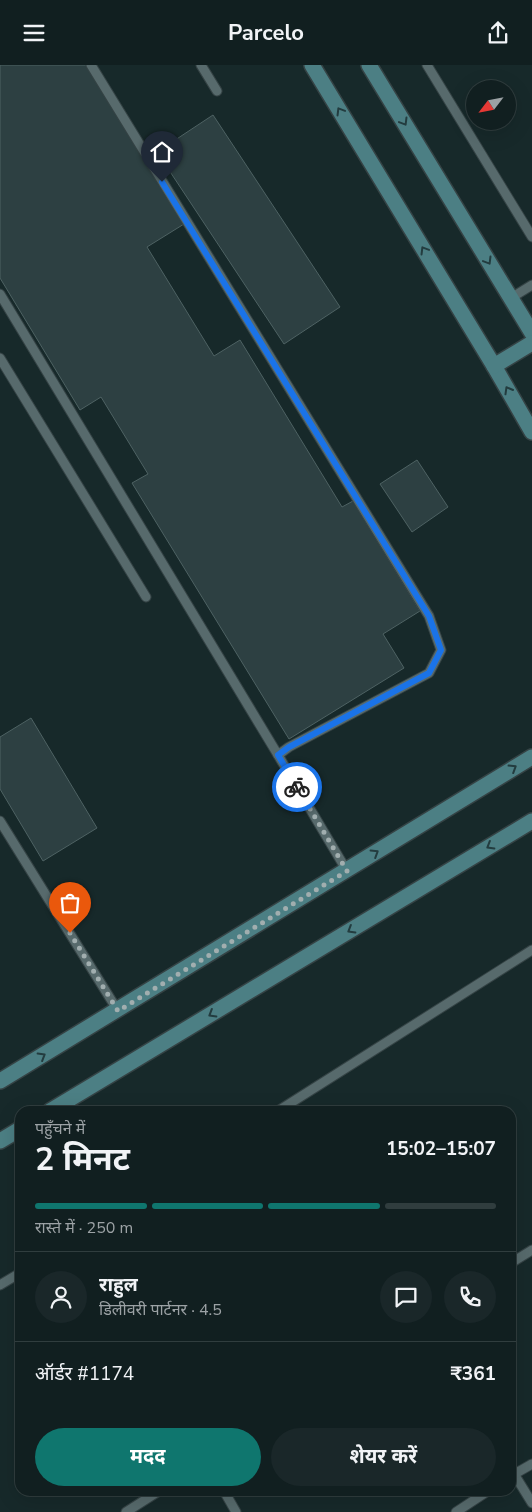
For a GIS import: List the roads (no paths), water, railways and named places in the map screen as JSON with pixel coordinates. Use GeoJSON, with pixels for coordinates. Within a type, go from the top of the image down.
{"type":"FeatureCollection","features":[{"type":"Feature","properties":{"kind":"street"},"geometry":{"type":"LineString","coordinates":[[312,65],[532,432]]}},
{"type":"Feature","properties":{"kind":"street"},"geometry":{"type":"LineString","coordinates":[[369,65],[532,333]]}},
{"type":"Feature","properties":{"kind":"street"},"geometry":{"type":"LineString","coordinates":[[494,366],[532,343]]}},
{"type":"Feature","properties":{"kind":"street"},"geometry":{"type":"LineString","coordinates":[[0,1081],[118,1011],[532,757]]}},
{"type":"Feature","properties":{"kind":"street"},"geometry":{"type":"LineString","coordinates":[[58,1106],[532,821]]}},
{"type":"Feature","properties":{"kind":"street"},"geometry":{"type":"LineString","coordinates":[[0,1141],[15,1132]]}},
{"type":"Feature","properties":{"kind":"lane"},"geometry":{"type":"LineString","coordinates":[[90,65],[429,616],[441,650],[429,673],[289,747],[278,755]]}},
{"type":"Feature","properties":{"kind":"lane"},"geometry":{"type":"LineString","coordinates":[[201,65],[217,91]]}},
{"type":"Feature","properties":{"kind":"lane"},"geometry":{"type":"LineString","coordinates":[[427,65],[532,237]]}},
{"type":"Feature","properties":{"kind":"lane"},"geometry":{"type":"LineString","coordinates":[[511,298],[532,285]]}},
{"type":"Feature","properties":{"kind":"lane"},"geometry":{"type":"LineString","coordinates":[[0,294],[347,871]]}},
{"type":"Feature","properties":{"kind":"lane"},"geometry":{"type":"LineString","coordinates":[[0,358],[146,597]]}},
{"type":"Feature","properties":{"kind":"lane"},"geometry":{"type":"LineString","coordinates":[[0,821],[118,1011]]}},
{"type":"Feature","properties":{"kind":"lane"},"geometry":{"type":"LineString","coordinates":[[286,1106],[532,950]]}},
{"type":"Feature","properties":{"kind":"lane"},"geometry":{"type":"LineString","coordinates":[[516,1260],[532,1250]]}},
{"type":"Feature","properties":{"kind":"lane"},"geometry":{"type":"LineString","coordinates":[[0,1285],[15,1276]]}},
{"type":"Feature","properties":{"kind":"lane"},"geometry":{"type":"LineString","coordinates":[[516,1471],[532,1464]]}},
{"type":"Feature","properties":{"kind":"lane"},"geometry":{"type":"LineString","coordinates":[[516,1479],[532,1503]]}},
{"type":"Feature","properties":{"kind":"lane"},"geometry":{"type":"LineString","coordinates":[[126,1512],[151,1496]]}},
{"type":"Feature","properties":{"kind":"lane"},"geometry":{"type":"LineString","coordinates":[[227,1496],[236,1512]]}},
{"type":"Feature","properties":{"kind":"lane"},"geometry":{"type":"LineString","coordinates":[[456,1512],[480,1496]]}}]}
